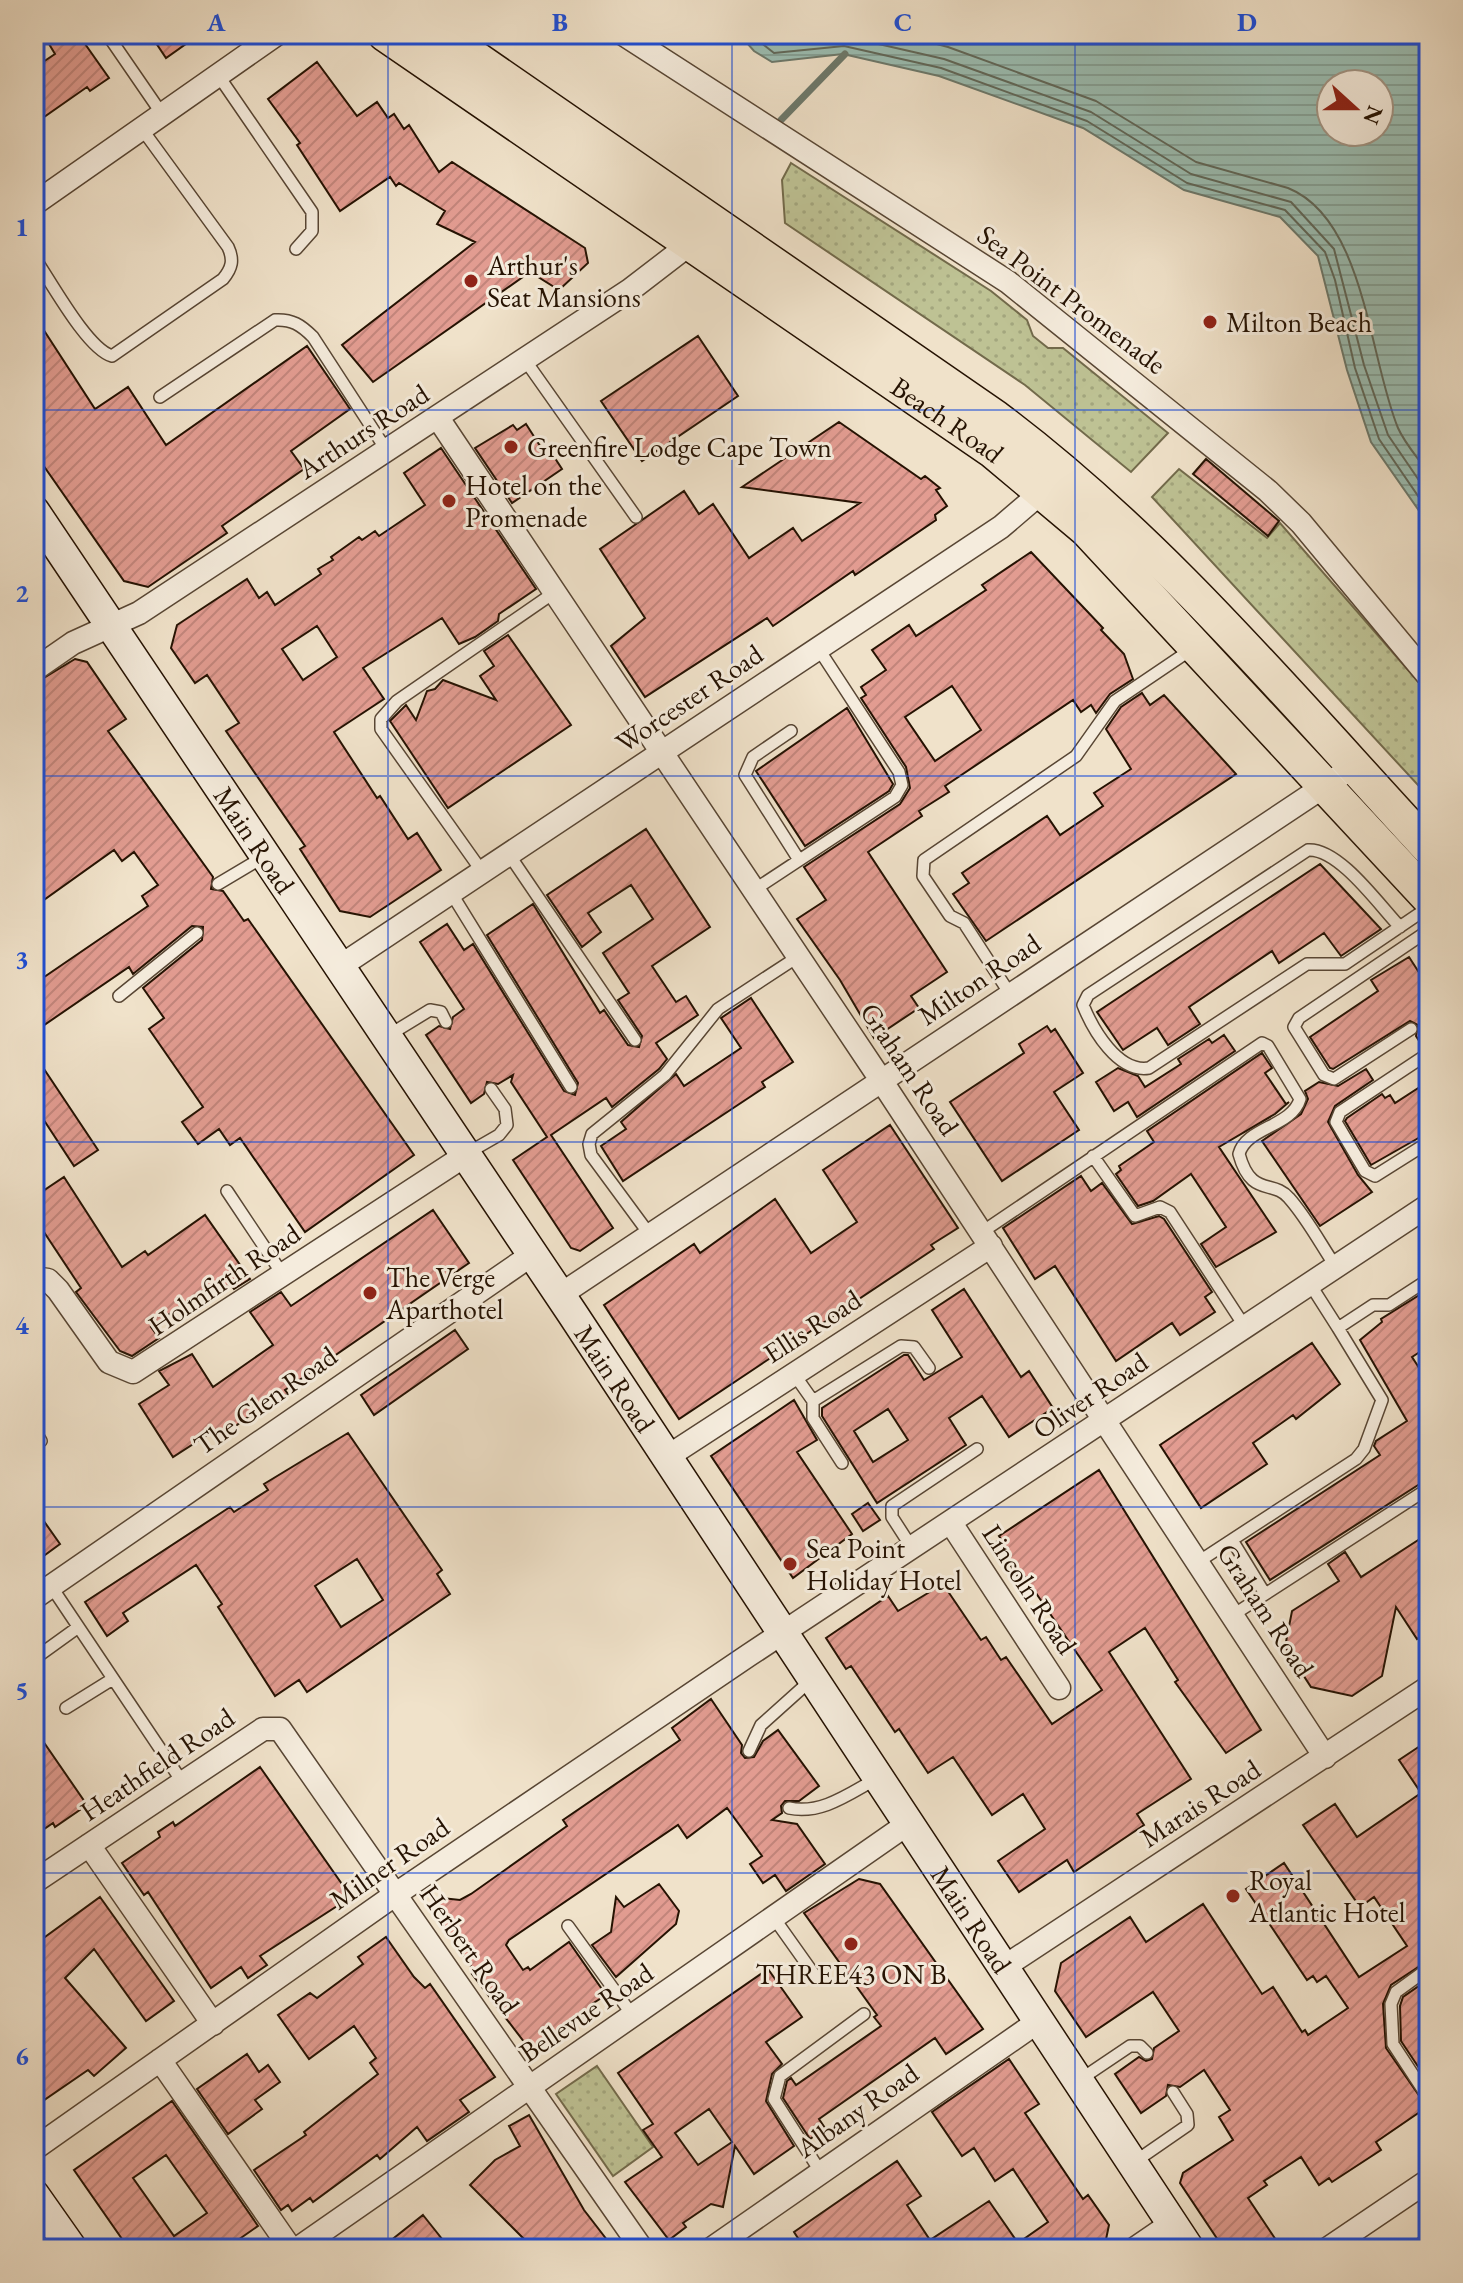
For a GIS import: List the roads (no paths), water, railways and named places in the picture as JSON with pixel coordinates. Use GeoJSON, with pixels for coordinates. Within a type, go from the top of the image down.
{"type":"FeatureCollection","features":[{"type":"Feature","properties":{"kind":"main road","name":"Beach Road"},"geometry":{"type":"LineString","coordinates":[[385,34],[996,418],[1055,480],[1145,544],[1429,848]]}},
{"type":"Feature","properties":{"kind":"main road","name":"Beach Road"},"geometry":{"type":"LineString","coordinates":[[440,34],[702,234]]}},
{"type":"Feature","properties":{"kind":"main road","name":"Beach Road"},"geometry":{"type":"LineString","coordinates":[[1055,480],[1086,529],[1429,898]]}},
{"type":"Feature","properties":{"kind":"main road","name":"Main Road"},"geometry":{"type":"LineString","coordinates":[[34,511],[533,1254],[1189,2249]]}},
{"type":"Feature","properties":{"kind":"main road"},"geometry":{"type":"LineString","coordinates":[[34,2195],[72,2249]]}},
{"type":"Feature","properties":{"kind":"street"},"geometry":{"type":"LineString","coordinates":[[34,204],[277,34]]}},
{"type":"Feature","properties":{"kind":"street","name":"Sea Point Promenade"},"geometry":{"type":"LineString","coordinates":[[623,34],[1008,282],[1268,491],[1301,523],[1429,677]]}},
{"type":"Feature","properties":{"kind":"street","name":"Arthurs Road"},"geometry":{"type":"LineString","coordinates":[[34,670],[73,643],[112,627],[438,418],[702,234]]}},
{"type":"Feature","properties":{"kind":"street","name":"Graham Road"},"geometry":{"type":"LineString","coordinates":[[438,418],[799,956],[1325,1757]]}},
{"type":"Feature","properties":{"kind":"street","name":"Worcester Road"},"geometry":{"type":"LineString","coordinates":[[339,967],[450,890],[1001,527],[1055,480]]}},
{"type":"Feature","properties":{"kind":"street","name":"Milton Road"},"geometry":{"type":"LineString","coordinates":[[560,1295],[1353,767]]}},
{"type":"Feature","properties":{"kind":"street","name":"Holmfirth Road"},"geometry":{"type":"LineString","coordinates":[[34,1278],[48,1280],[58,1290],[109,1362],[133,1372],[466,1155]]}},
{"type":"Feature","properties":{"kind":"street","name":"Oliver Road"},"geometry":{"type":"LineString","coordinates":[[783,1633],[1429,1205]]}},
{"type":"Feature","properties":{"kind":"street","name":"Ellis Road"},"geometry":{"type":"LineString","coordinates":[[667,1457],[794,1374],[986,1239]]}},
{"type":"Feature","properties":{"kind":"street","name":"The Glen Road"},"geometry":{"type":"LineString","coordinates":[[42,1592],[533,1254]]}},
{"type":"Feature","properties":{"kind":"street","name":"Lincoln Road"},"geometry":{"type":"LineString","coordinates":[[951,1523],[1059,1688]]}},
{"type":"Feature","properties":{"kind":"street","name":"Milner Road"},"geometry":{"type":"LineString","coordinates":[[34,2149],[396,1894],[783,1633]]}},
{"type":"Feature","properties":{"kind":"street","name":"Marais Road"},"geometry":{"type":"LineString","coordinates":[[1004,1967],[1429,1687]]}},
{"type":"Feature","properties":{"kind":"street","name":"Herbert Road"},"geometry":{"type":"LineString","coordinates":[[274,1727],[284,1733],[642,2249]]}},
{"type":"Feature","properties":{"kind":"street","name":"Heathfield Road"},"geometry":{"type":"LineString","coordinates":[[34,1882],[263,1729],[274,1727]]}},
{"type":"Feature","properties":{"kind":"street","name":"Bellevue Road"},"geometry":{"type":"LineString","coordinates":[[297,2249],[909,1823]]}},
{"type":"Feature","properties":{"kind":"street"},"geometry":{"type":"LineString","coordinates":[[89,1845],[213,2024]]}},
{"type":"Feature","properties":{"kind":"street","name":"Albany Road"},"geometry":{"type":"LineString","coordinates":[[711,2249],[1039,2021]]}},
{"type":"Feature","properties":{"kind":"street"},"geometry":{"type":"LineString","coordinates":[[160,2060],[291,2249]]}},
{"type":"Feature","properties":{"kind":"street"},"geometry":{"type":"LineString","coordinates":[[1337,2246],[1429,2180]]}},
{"type":"Feature","properties":{"kind":"street"},"geometry":{"type":"LineString","coordinates":[[1134,2249],[1172,2223]]}},
{"type":"Feature","properties":{"kind":"lane"},"geometry":{"type":"LineString","coordinates":[[107,34],[162,114]]}},
{"type":"Feature","properties":{"kind":"lane"},"geometry":{"type":"LineString","coordinates":[[218,75],[312,212],[312,231],[296,249]]}},
{"type":"Feature","properties":{"kind":"lane"},"geometry":{"type":"LineString","coordinates":[[34,257],[91,339],[104,354],[112,356],[223,279],[231,269],[233,257],[228,247],[142,129]]}},
{"type":"Feature","properties":{"kind":"lane"},"geometry":{"type":"LineString","coordinates":[[160,397],[275,320],[287,319],[313,337],[387,451]]}},
{"type":"Feature","properties":{"kind":"lane"},"geometry":{"type":"LineString","coordinates":[[525,360],[636,517]]}},
{"type":"Feature","properties":{"kind":"lane"},"geometry":{"type":"LineString","coordinates":[[481,870],[381,729],[381,719],[397,701],[555,592]]}},
{"type":"Feature","properties":{"kind":"lane"},"geometry":{"type":"LineString","coordinates":[[1010,994],[964,923],[950,916],[923,876],[924,860],[1076,756],[1115,701],[1196,647]]}},
{"type":"Feature","properties":{"kind":"lane"},"geometry":{"type":"LineString","coordinates":[[754,890],[895,797],[902,785],[899,772],[818,648]]}},
{"type":"Feature","properties":{"kind":"lane"},"geometry":{"type":"LineString","coordinates":[[791,731],[753,757],[745,775],[799,860]]}},
{"type":"Feature","properties":{"kind":"lane"},"geometry":{"type":"LineString","coordinates":[[1400,927],[1336,858],[1318,849],[1308,850],[1088,995],[1083,1005],[1122,1063],[1139,1070],[1149,1068],[1307,964],[1320,962],[1340,967],[1400,927],[1429,907]]}},
{"type":"Feature","properties":{"kind":"lane"},"geometry":{"type":"LineString","coordinates":[[508,853],[635,1040]]}},
{"type":"Feature","properties":{"kind":"lane"},"geometry":{"type":"LineString","coordinates":[[218,884],[266,856]]}},
{"type":"Feature","properties":{"kind":"lane"},"geometry":{"type":"LineString","coordinates":[[450,890],[571,1087]]}},
{"type":"Feature","properties":{"kind":"lane"},"geometry":{"type":"LineString","coordinates":[[1411,1029],[1334,1079],[1324,1075],[1294,1027],[1299,1018],[1429,930]]}},
{"type":"Feature","properties":{"kind":"lane"},"geometry":{"type":"LineString","coordinates":[[119,996],[197,933]]}},
{"type":"Feature","properties":{"kind":"lane"},"geometry":{"type":"LineString","coordinates":[[650,1235],[591,1155],[589,1144],[592,1134],[665,1075],[718,1009],[799,956]]}},
{"type":"Feature","properties":{"kind":"lane"},"geometry":{"type":"LineString","coordinates":[[385,1037],[430,1010],[441,1012],[446,1022]]}},
{"type":"Feature","properties":{"kind":"lane"},"geometry":{"type":"LineString","coordinates":[[986,1239],[1093,1156],[1258,1044],[1266,1044],[1300,1099],[1293,1112],[1246,1142],[1241,1148],[1241,1162],[1257,1185],[1290,1198],[1336,1267]]}},
{"type":"Feature","properties":{"kind":"lane"},"geometry":{"type":"LineString","coordinates":[[1429,1053],[1340,1112],[1336,1122],[1365,1171],[1375,1176],[1429,1142]]}},
{"type":"Feature","properties":{"kind":"lane"},"geometry":{"type":"LineString","coordinates":[[466,1155],[499,1135],[507,1125],[505,1109],[491,1089]]}},
{"type":"Feature","properties":{"kind":"lane"},"geometry":{"type":"LineString","coordinates":[[1093,1156],[1135,1216],[1160,1207],[1170,1212],[1246,1327]]}},
{"type":"Feature","properties":{"kind":"lane"},"geometry":{"type":"LineString","coordinates":[[227,1191],[283,1275]]}},
{"type":"Feature","properties":{"kind":"lane"},"geometry":{"type":"LineString","coordinates":[[1338,1328],[1373,1305],[1389,1305],[1429,1279]]}},
{"type":"Feature","properties":{"kind":"lane"},"geometry":{"type":"LineString","coordinates":[[1198,1562],[1347,1465],[1364,1449],[1382,1400],[1310,1284]]}},
{"type":"Feature","properties":{"kind":"lane"},"geometry":{"type":"LineString","coordinates":[[813,1401],[901,1346],[914,1347],[929,1368]]}},
{"type":"Feature","properties":{"kind":"lane"},"geometry":{"type":"LineString","coordinates":[[794,1374],[813,1401],[811,1415],[842,1463]]}},
{"type":"Feature","properties":{"kind":"lane"},"geometry":{"type":"LineString","coordinates":[[34,1429],[41,1441]]}},
{"type":"Feature","properties":{"kind":"lane"},"geometry":{"type":"LineString","coordinates":[[912,1548],[892,1517],[892,1506],[977,1449]]}},
{"type":"Feature","properties":{"kind":"lane"},"geometry":{"type":"LineString","coordinates":[[1233,1615],[1429,1488]]}},
{"type":"Feature","properties":{"kind":"lane"},"geometry":{"type":"LineString","coordinates":[[1232,1540],[1265,1594]]}},
{"type":"Feature","properties":{"kind":"lane"},"geometry":{"type":"LineString","coordinates":[[42,1592],[77,1628],[183,1783]]}},
{"type":"Feature","properties":{"kind":"lane"},"geometry":{"type":"LineString","coordinates":[[34,1659],[77,1628]]}},
{"type":"Feature","properties":{"kind":"lane"},"geometry":{"type":"LineString","coordinates":[[749,1751],[761,1725],[813,1678]]}},
{"type":"Feature","properties":{"kind":"lane"},"geometry":{"type":"LineString","coordinates":[[66,1708],[111,1680]]}},
{"type":"Feature","properties":{"kind":"lane"},"geometry":{"type":"LineString","coordinates":[[789,1808],[809,1810],[828,1805],[879,1778]]}},
{"type":"Feature","properties":{"kind":"lane"},"geometry":{"type":"LineString","coordinates":[[774,1918],[818,1980]]}},
{"type":"Feature","properties":{"kind":"lane"},"geometry":{"type":"LineString","coordinates":[[568,1926],[634,2017]]}},
{"type":"Feature","properties":{"kind":"lane"},"geometry":{"type":"LineString","coordinates":[[1429,1968],[1396,1992],[1391,2015],[1393,2044],[1429,2099]]}},
{"type":"Feature","properties":{"kind":"lane"},"geometry":{"type":"LineString","coordinates":[[820,2171],[774,2099],[774,2089],[780,2076],[864,2014]]}},
{"type":"Feature","properties":{"kind":"lane"},"geometry":{"type":"LineString","coordinates":[[1078,2081],[1130,2046],[1140,2046],[1147,2053]]}},
{"type":"Feature","properties":{"kind":"lane"},"geometry":{"type":"LineString","coordinates":[[1133,2163],[1188,2125],[1187,2114],[1173,2092]]}},
{"type":"Feature","properties":{"kind":"lane"},"geometry":{"type":"LineString","coordinates":[[1413,2249],[1429,2238]]}},
{"type":"Feature","properties":{"kind":"water"},"geometry":{"type":"Polygon","coordinates":[[[739,34],[1429,34],[1429,525],[1371,442],[1347,370],[1318,256],[1280,217],[1184,190],[1083,128],[939,76],[843,54],[772,62],[754,51],[739,34]]]}},
{"type":"Feature","properties":{"kind":"waterway"},"geometry":{"type":"LineString","coordinates":[[781,120],[845,54]]}},
{"type":"Feature","properties":{"kind":"place","name":"Arthur's Seat Mansions"},"geometry":{"type":"Point","coordinates":[471,281]}},
{"type":"Feature","properties":{"kind":"place","name":"Milton Beach"},"geometry":{"type":"Point","coordinates":[1210,322]}},
{"type":"Feature","properties":{"kind":"place","name":"Greenfire Lodge Cape Town"},"geometry":{"type":"Point","coordinates":[511,447]}},
{"type":"Feature","properties":{"kind":"place","name":"Hotel on the Promenade"},"geometry":{"type":"Point","coordinates":[449,501]}},
{"type":"Feature","properties":{"kind":"place","name":"The Verge Aparthotel"},"geometry":{"type":"Point","coordinates":[370,1293]}},
{"type":"Feature","properties":{"kind":"place","name":"Sea Point Holiday Hotel"},"geometry":{"type":"Point","coordinates":[790,1564]}},
{"type":"Feature","properties":{"kind":"place","name":"Royal Atlantic Hotel"},"geometry":{"type":"Point","coordinates":[1233,1896]}},
{"type":"Feature","properties":{"kind":"place","name":"THREE43 ON B"},"geometry":{"type":"Point","coordinates":[851,1944]}}]}
